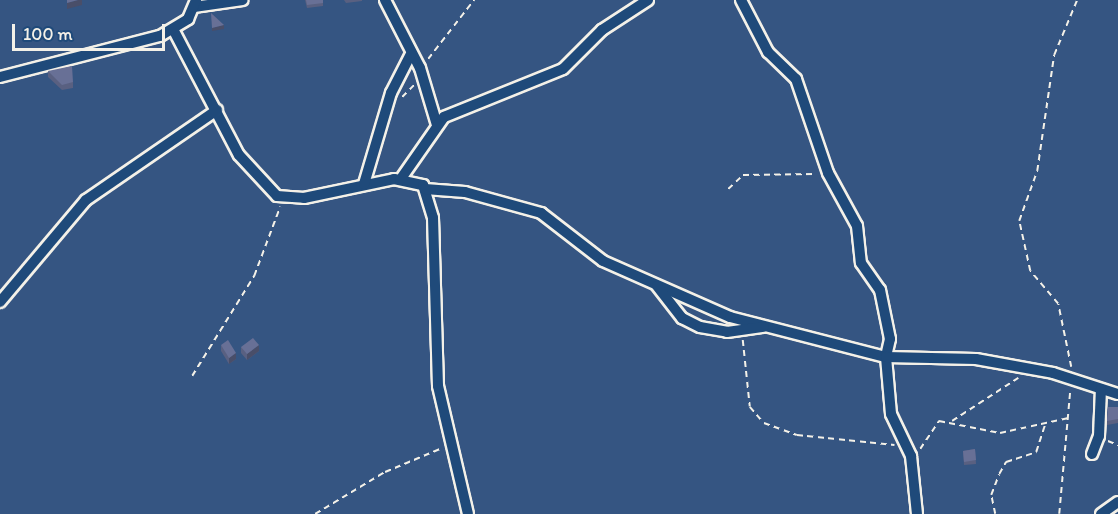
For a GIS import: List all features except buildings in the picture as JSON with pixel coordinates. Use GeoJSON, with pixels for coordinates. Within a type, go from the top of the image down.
{"type":"FeatureCollection","features":[{"type":"Feature","properties":{"kind":"street"},"geometry":{"type":"LineString","coordinates":[[0,77],[138,44],[173,29],[195,4],[243,0]]}},
{"type":"Feature","properties":{"kind":"street"},"geometry":{"type":"LineString","coordinates":[[385,0],[420,69],[437,125]]}},
{"type":"Feature","properties":{"kind":"street"},"geometry":{"type":"LineString","coordinates":[[400,180],[437,125],[457,110],[563,69],[602,30],[648,0]]}},
{"type":"Feature","properties":{"kind":"street"},"geometry":{"type":"LineString","coordinates":[[741,0],[768,52],[796,79],[828,173],[857,226],[861,263],[880,290],[890,339],[886,357],[891,414],[909,451],[917,514]]}},
{"type":"Feature","properties":{"kind":"street"},"geometry":{"type":"LineString","coordinates":[[173,29],[239,155],[263,184],[283,198],[400,180],[425,189],[465,192],[541,213],[603,261],[657,286],[765,327],[886,357],[976,359],[1030,369],[1074,379],[1118,394]]}},
{"type":"Feature","properties":{"kind":"street"},"geometry":{"type":"LineString","coordinates":[[364,184],[391,93],[411,54]]}},
{"type":"Feature","properties":{"kind":"street"},"geometry":{"type":"LineString","coordinates":[[0,302],[86,200],[217,110]]}},
{"type":"Feature","properties":{"kind":"street"},"geometry":{"type":"LineString","coordinates":[[425,189],[433,219],[437,303],[432,338],[449,446],[468,514]]}},
{"type":"Feature","properties":{"kind":"street"},"geometry":{"type":"LineString","coordinates":[[657,286],[682,318],[700,327],[742,332],[765,327]]}},
{"type":"Feature","properties":{"kind":"street"},"geometry":{"type":"LineString","coordinates":[[1092,454],[1099,436],[1101,389]]}},
{"type":"Feature","properties":{"kind":"street"},"geometry":{"type":"LineString","coordinates":[[1101,514],[1118,502]]}},
{"type":"Feature","properties":{"kind":"path"},"geometry":{"type":"LineString","coordinates":[[420,69],[474,0]]}},
{"type":"Feature","properties":{"kind":"path"},"geometry":{"type":"LineString","coordinates":[[1059,514],[1074,379],[1062,342],[1059,304],[1030,271],[1019,221],[1037,171],[1054,55],[1077,0]]}},
{"type":"Feature","properties":{"kind":"path"},"geometry":{"type":"LineString","coordinates":[[398,100],[424,81]]}},
{"type":"Feature","properties":{"kind":"path"},"geometry":{"type":"LineString","coordinates":[[728,189],[743,175],[828,173]]}},
{"type":"Feature","properties":{"kind":"path"},"geometry":{"type":"LineString","coordinates":[[192,376],[254,276],[283,198]]}},
{"type":"Feature","properties":{"kind":"path"},"geometry":{"type":"LineString","coordinates":[[742,332],[750,407],[764,423],[797,435],[909,451],[927,442],[935,424],[951,422],[1000,434],[1068,418]]}},
{"type":"Feature","properties":{"kind":"path"},"geometry":{"type":"LineString","coordinates":[[951,422],[1030,369]]}},
{"type":"Feature","properties":{"kind":"path"},"geometry":{"type":"LineString","coordinates":[[995,514],[991,495],[999,474],[1006,462],[1036,452],[1045,424]]}},
{"type":"Feature","properties":{"kind":"path"},"geometry":{"type":"LineString","coordinates":[[315,514],[385,472],[449,446]]}}]}
